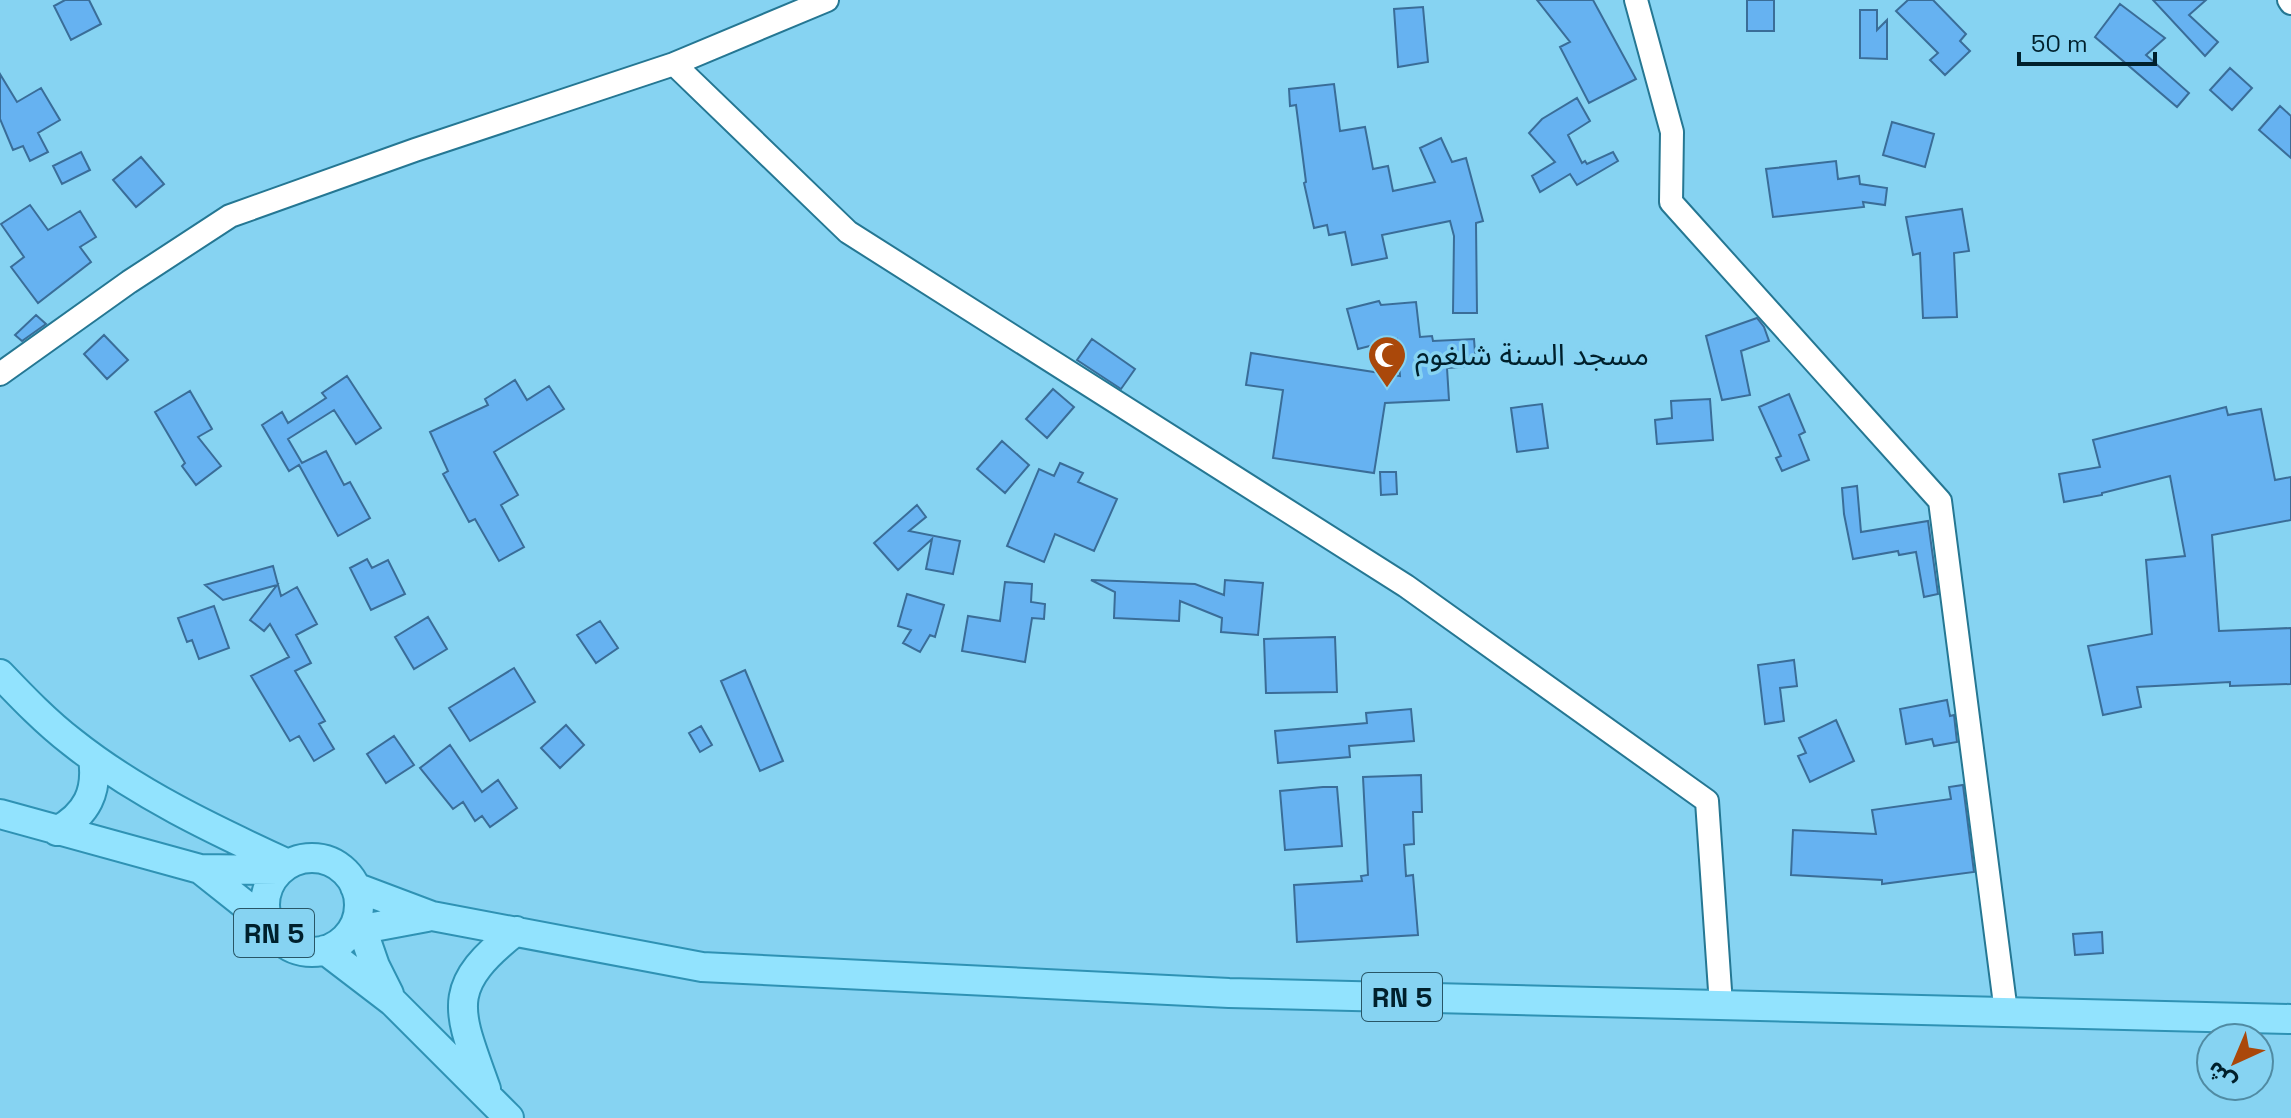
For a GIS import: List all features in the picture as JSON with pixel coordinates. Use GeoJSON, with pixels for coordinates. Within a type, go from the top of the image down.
{"type":"FeatureCollection","features":[{"type":"Feature","properties":{"kind":"main road"},"geometry":{"type":"LineString","coordinates":[[0,674],[70,741],[93,758],[284,867]]}},
{"type":"Feature","properties":{"kind":"main road"},"geometry":{"type":"LineString","coordinates":[[57,831],[73,822],[85,809],[95,785],[93,758]]}},
{"type":"Feature","properties":{"kind":"main road","name":"RN 5"},"geometry":{"type":"LineString","coordinates":[[0,814],[200,869],[284,867],[310,857],[322,858],[342,868],[355,887],[358,897],[357,925]]}},
{"type":"Feature","properties":{"kind":"main road","name":"RN 5"},"geometry":{"type":"LineString","coordinates":[[284,867],[267,889],[265,912],[274,933],[291,947],[314,952],[325,950],[344,939],[357,925],[432,916]]}},
{"type":"Feature","properties":{"kind":"main road","name":"RN 5"},"geometry":{"type":"LineString","coordinates":[[200,869],[268,923]]}},
{"type":"Feature","properties":{"kind":"main road","name":"RN 5"},"geometry":{"type":"LineString","coordinates":[[355,887],[432,916],[702,967],[1229,993],[2291,1019]]}},
{"type":"Feature","properties":{"kind":"main road"},"geometry":{"type":"LineString","coordinates":[[357,925],[393,1002]]}},
{"type":"Feature","properties":{"kind":"main road"},"geometry":{"type":"LineString","coordinates":[[499,1108],[465,1030],[463,1007],[466,984],[476,966],[516,931]]}},
{"type":"Feature","properties":{"kind":"main road"},"geometry":{"type":"LineString","coordinates":[[325,950],[393,1002],[499,1108]]}},
{"type":"Feature","properties":{"kind":"street"},"geometry":{"type":"LineString","coordinates":[[0,374],[129,282],[230,216],[415,150],[674,64],[827,0]]}},
{"type":"Feature","properties":{"kind":"street"},"geometry":{"type":"LineString","coordinates":[[1636,0],[1672,132],[1671,202],[1940,501],[2006,1012]]}},
{"type":"Feature","properties":{"kind":"street"},"geometry":{"type":"LineString","coordinates":[[674,64],[848,232],[1406,586],[1707,801],[1721,1005]]}},
{"type":"Feature","properties":{"kind":"building"},"geometry":{"type":"Polygon","coordinates":[[[65,0],[89,0],[101,24],[71,40],[54,6],[65,0]]]}},
{"type":"Feature","properties":{"kind":"building"},"geometry":{"type":"Polygon","coordinates":[[[1537,0],[1593,0],[1636,79],[1589,103],[1560,47],[1570,42],[1537,0]]]}},
{"type":"Feature","properties":{"kind":"building"},"geometry":{"type":"Polygon","coordinates":[[[1747,0],[1774,0],[1774,31],[1747,31],[1747,0]]]}},
{"type":"Feature","properties":{"kind":"building"},"geometry":{"type":"Polygon","coordinates":[[[1908,0],[1933,0],[1966,34],[1960,41],[1970,51],[1945,75],[1930,60],[1938,53],[1896,11],[1908,0]]]}},
{"type":"Feature","properties":{"kind":"building"},"geometry":{"type":"Polygon","coordinates":[[[2153,0],[2206,0],[2189,15],[2218,42],[2205,56],[2153,0]]]}},
{"type":"Feature","properties":{"kind":"building"},"geometry":{"type":"Polygon","coordinates":[[[2120,4],[2165,38],[2146,55],[2189,93],[2177,107],[2095,37],[2120,4]]]}},
{"type":"Feature","properties":{"kind":"building"},"geometry":{"type":"Polygon","coordinates":[[[1423,7],[1428,62],[1398,67],[1394,9],[1423,7]]]}},
{"type":"Feature","properties":{"kind":"building"},"geometry":{"type":"Polygon","coordinates":[[[1860,10],[1877,10],[1877,30],[1887,20],[1887,59],[1860,58],[1860,10]]]}},
{"type":"Feature","properties":{"kind":"building"},"geometry":{"type":"Polygon","coordinates":[[[2230,68],[2252,88],[2232,110],[2210,90],[2230,68]]]}},
{"type":"Feature","properties":{"kind":"building"},"geometry":{"type":"Polygon","coordinates":[[[0,74],[17,102],[41,88],[60,120],[38,133],[48,152],[30,161],[23,146],[13,150],[0,119],[0,74]]]}},
{"type":"Feature","properties":{"kind":"building"},"geometry":{"type":"Polygon","coordinates":[[[1334,84],[1340,131],[1365,127],[1373,169],[1388,166],[1393,191],[1435,182],[1420,148],[1441,138],[1452,162],[1466,158],[1483,221],[1476,223],[1477,313],[1453,313],[1454,236],[1450,221],[1382,235],[1387,258],[1352,265],[1345,232],[1329,235],[1327,225],[1314,228],[1304,183],[1296,105],[1290,106],[1289,89],[1334,84]]]}},
{"type":"Feature","properties":{"kind":"building"},"geometry":{"type":"Polygon","coordinates":[[[1577,98],[1590,121],[1568,135],[1582,163],[1585,161],[1587,164],[1613,152],[1618,161],[1577,185],[1570,174],[1540,192],[1532,176],[1555,162],[1529,133],[1542,119],[1577,98]]]}},
{"type":"Feature","properties":{"kind":"building"},"geometry":{"type":"Polygon","coordinates":[[[2280,106],[2291,116],[2291,158],[2259,130],[2280,106]]]}},
{"type":"Feature","properties":{"kind":"building"},"geometry":{"type":"Polygon","coordinates":[[[1892,122],[1934,134],[1925,167],[1883,155],[1892,122]]]}},
{"type":"Feature","properties":{"kind":"building"},"geometry":{"type":"Polygon","coordinates":[[[81,152],[90,170],[62,184],[53,166],[81,152]]]}},
{"type":"Feature","properties":{"kind":"building"},"geometry":{"type":"Polygon","coordinates":[[[141,157],[164,184],[136,207],[113,180],[141,157]]]}},
{"type":"Feature","properties":{"kind":"building"},"geometry":{"type":"Polygon","coordinates":[[[1836,161],[1838,179],[1859,176],[1860,184],[1887,188],[1885,205],[1863,202],[1864,207],[1773,217],[1766,169],[1836,161]]]}},
{"type":"Feature","properties":{"kind":"building"},"geometry":{"type":"Polygon","coordinates":[[[30,205],[48,230],[80,211],[96,237],[80,247],[91,262],[38,303],[11,267],[24,257],[1,224],[30,205]]]}},
{"type":"Feature","properties":{"kind":"building"},"geometry":{"type":"Polygon","coordinates":[[[1962,209],[1969,251],[1954,253],[1957,317],[1923,318],[1920,253],[1913,255],[1906,217],[1962,209]]]}},
{"type":"Feature","properties":{"kind":"building"},"geometry":{"type":"Polygon","coordinates":[[[1379,301],[1381,305],[1416,302],[1420,337],[1432,336],[1433,341],[1474,339],[1476,366],[1447,368],[1449,400],[1385,403],[1374,473],[1273,458],[1283,390],[1246,385],[1251,353],[1400,376],[1397,339],[1358,349],[1347,309],[1379,301]]]}},
{"type":"Feature","properties":{"kind":"building"},"geometry":{"type":"Polygon","coordinates":[[[36,315],[46,324],[22,341],[15,335],[36,315]]]}},
{"type":"Feature","properties":{"kind":"building"},"geometry":{"type":"Polygon","coordinates":[[[1757,318],[1769,341],[1741,351],[1750,395],[1722,400],[1706,336],[1757,318]]]}},
{"type":"Feature","properties":{"kind":"building"},"geometry":{"type":"Polygon","coordinates":[[[104,335],[128,360],[107,379],[84,354],[104,335]]]}},
{"type":"Feature","properties":{"kind":"building"},"geometry":{"type":"Polygon","coordinates":[[[1092,339],[1135,369],[1121,389],[1077,360],[1092,339]]]}},
{"type":"Feature","properties":{"kind":"building"},"geometry":{"type":"Polygon","coordinates":[[[347,376],[381,428],[356,444],[334,410],[288,439],[302,463],[326,451],[344,485],[350,482],[370,518],[338,536],[299,465],[289,471],[262,425],[282,412],[288,423],[326,398],[322,393],[347,376]]]}},
{"type":"Feature","properties":{"kind":"building"},"geometry":{"type":"Polygon","coordinates":[[[515,380],[527,400],[549,386],[564,409],[494,452],[518,495],[501,505],[524,547],[499,561],[475,519],[469,522],[443,474],[448,471],[430,432],[488,405],[485,399],[515,380]]]}},
{"type":"Feature","properties":{"kind":"building"},"geometry":{"type":"Polygon","coordinates":[[[1053,389],[1074,407],[1047,438],[1026,419],[1053,389]]]}},
{"type":"Feature","properties":{"kind":"building"},"geometry":{"type":"Polygon","coordinates":[[[190,391],[212,429],[198,437],[221,466],[196,485],[182,466],[185,463],[155,412],[190,391]]]}},
{"type":"Feature","properties":{"kind":"building"},"geometry":{"type":"Polygon","coordinates":[[[1789,394],[1805,432],[1799,435],[1809,460],[1782,471],[1776,458],[1781,456],[1759,407],[1789,394]]]}},
{"type":"Feature","properties":{"kind":"building"},"geometry":{"type":"Polygon","coordinates":[[[1710,399],[1713,440],[1657,444],[1655,420],[1672,418],[1671,401],[1710,399]]]}},
{"type":"Feature","properties":{"kind":"building"},"geometry":{"type":"Polygon","coordinates":[[[1542,404],[1548,448],[1517,452],[1511,408],[1542,404]]]}},
{"type":"Feature","properties":{"kind":"building"},"geometry":{"type":"Polygon","coordinates":[[[2226,407],[2228,415],[2261,409],[2275,480],[2291,477],[2291,520],[2212,535],[2219,631],[2291,628],[2291,684],[2230,686],[2230,682],[2137,687],[2141,707],[2103,715],[2088,646],[2152,634],[2146,560],[2185,556],[2170,476],[2064,502],[2059,474],[2100,467],[2093,440],[2226,407]]]}},
{"type":"Feature","properties":{"kind":"building"},"geometry":{"type":"Polygon","coordinates":[[[1002,441],[1029,465],[1005,493],[977,469],[1002,441]]]}},
{"type":"Feature","properties":{"kind":"building"},"geometry":{"type":"Polygon","coordinates":[[[1060,463],[1083,473],[1078,482],[1117,499],[1094,551],[1055,534],[1044,562],[1007,546],[1039,469],[1054,476],[1060,463]]]}},
{"type":"Feature","properties":{"kind":"building"},"geometry":{"type":"Polygon","coordinates":[[[1380,472],[1396,472],[1397,494],[1381,495],[1380,472]]]}},
{"type":"Feature","properties":{"kind":"building"},"geometry":{"type":"Polygon","coordinates":[[[1857,486],[1861,532],[1928,521],[1938,594],[1924,597],[1916,552],[1899,555],[1898,551],[1853,559],[1842,488],[1857,486]]]}},
{"type":"Feature","properties":{"kind":"building"},"geometry":{"type":"Polygon","coordinates":[[[917,505],[926,517],[909,531],[960,541],[953,574],[926,569],[932,539],[898,570],[874,543],[917,505]]]}},
{"type":"Feature","properties":{"kind":"building"},"geometry":{"type":"Polygon","coordinates":[[[367,559],[372,568],[388,560],[405,594],[371,610],[350,568],[367,559]]]}},
{"type":"Feature","properties":{"kind":"building"},"geometry":{"type":"Polygon","coordinates":[[[273,566],[281,596],[297,587],[317,624],[296,635],[311,663],[295,671],[325,721],[319,724],[334,749],[314,761],[299,736],[290,741],[251,676],[289,657],[270,624],[264,631],[250,620],[277,585],[223,600],[205,585],[273,566]]]}},
{"type":"Feature","properties":{"kind":"building"},"geometry":{"type":"Polygon","coordinates":[[[1091,580],[1195,584],[1224,595],[1225,580],[1263,583],[1258,635],[1221,632],[1222,618],[1180,601],[1179,621],[1114,618],[1115,592],[1091,580]]]}},
{"type":"Feature","properties":{"kind":"building"},"geometry":{"type":"Polygon","coordinates":[[[1005,582],[1032,584],[1031,602],[1045,604],[1044,619],[1032,618],[1025,662],[962,651],[968,616],[1000,621],[1005,582]]]}},
{"type":"Feature","properties":{"kind":"building"},"geometry":{"type":"Polygon","coordinates":[[[907,594],[944,605],[935,637],[930,635],[920,652],[903,643],[911,630],[898,626],[907,594]]]}},
{"type":"Feature","properties":{"kind":"building"},"geometry":{"type":"Polygon","coordinates":[[[214,606],[229,648],[199,659],[192,640],[187,642],[178,618],[214,606]]]}},
{"type":"Feature","properties":{"kind":"building"},"geometry":{"type":"Polygon","coordinates":[[[428,617],[447,649],[414,669],[395,637],[428,617]]]}},
{"type":"Feature","properties":{"kind":"building"},"geometry":{"type":"Polygon","coordinates":[[[600,621],[618,648],[596,663],[577,635],[600,621]]]}},
{"type":"Feature","properties":{"kind":"building"},"geometry":{"type":"Polygon","coordinates":[[[1335,637],[1337,692],[1266,693],[1264,639],[1335,637]]]}},
{"type":"Feature","properties":{"kind":"building"},"geometry":{"type":"Polygon","coordinates":[[[1794,660],[1797,686],[1780,688],[1784,721],[1765,724],[1758,665],[1794,660]]]}},
{"type":"Feature","properties":{"kind":"building"},"geometry":{"type":"Polygon","coordinates":[[[514,668],[535,702],[470,741],[449,708],[514,668]]]}},
{"type":"Feature","properties":{"kind":"building"},"geometry":{"type":"Polygon","coordinates":[[[745,670],[783,761],[760,771],[721,681],[745,670]]]}},
{"type":"Feature","properties":{"kind":"building"},"geometry":{"type":"Polygon","coordinates":[[[1947,700],[1950,716],[1954,715],[1957,742],[1934,746],[1932,739],[1906,744],[1900,709],[1947,700]]]}},
{"type":"Feature","properties":{"kind":"building"},"geometry":{"type":"Polygon","coordinates":[[[1411,709],[1414,741],[1349,746],[1350,757],[1278,763],[1275,731],[1367,723],[1366,713],[1411,709]]]}},
{"type":"Feature","properties":{"kind":"building"},"geometry":{"type":"Polygon","coordinates":[[[1836,720],[1854,761],[1810,782],[1798,756],[1806,753],[1799,738],[1836,720]]]}},
{"type":"Feature","properties":{"kind":"building"},"geometry":{"type":"Polygon","coordinates":[[[566,725],[584,745],[560,768],[541,748],[566,725]]]}},
{"type":"Feature","properties":{"kind":"building"},"geometry":{"type":"Polygon","coordinates":[[[701,726],[712,745],[700,752],[689,733],[701,726]]]}},
{"type":"Feature","properties":{"kind":"building"},"geometry":{"type":"Polygon","coordinates":[[[394,736],[414,765],[386,783],[367,754],[394,736]]]}},
{"type":"Feature","properties":{"kind":"building"},"geometry":{"type":"Polygon","coordinates":[[[450,745],[482,792],[498,780],[517,808],[490,827],[482,816],[475,821],[463,802],[453,809],[420,768],[450,745]]]}},
{"type":"Feature","properties":{"kind":"building"},"geometry":{"type":"Polygon","coordinates":[[[1421,775],[1422,812],[1413,812],[1414,844],[1404,845],[1406,876],[1413,875],[1418,935],[1297,942],[1294,885],[1362,881],[1361,876],[1368,875],[1363,777],[1421,775]]]}},
{"type":"Feature","properties":{"kind":"building"},"geometry":{"type":"Polygon","coordinates":[[[1963,785],[1974,872],[1882,884],[1882,880],[1791,875],[1793,830],[1876,834],[1872,810],[1951,799],[1949,787],[1963,785]]]}},
{"type":"Feature","properties":{"kind":"building"},"geometry":{"type":"Polygon","coordinates":[[[1337,787],[1342,846],[1285,850],[1280,791],[1337,787]]]}},
{"type":"Feature","properties":{"kind":"building"},"geometry":{"type":"Polygon","coordinates":[[[2102,932],[2103,953],[2075,955],[2073,934],[2102,932]]]}},
{"type":"Feature","properties":{"kind":"place","name":"مسجد السنة شلغوم"},"geometry":{"type":"Point","coordinates":[1387,389]}}]}
